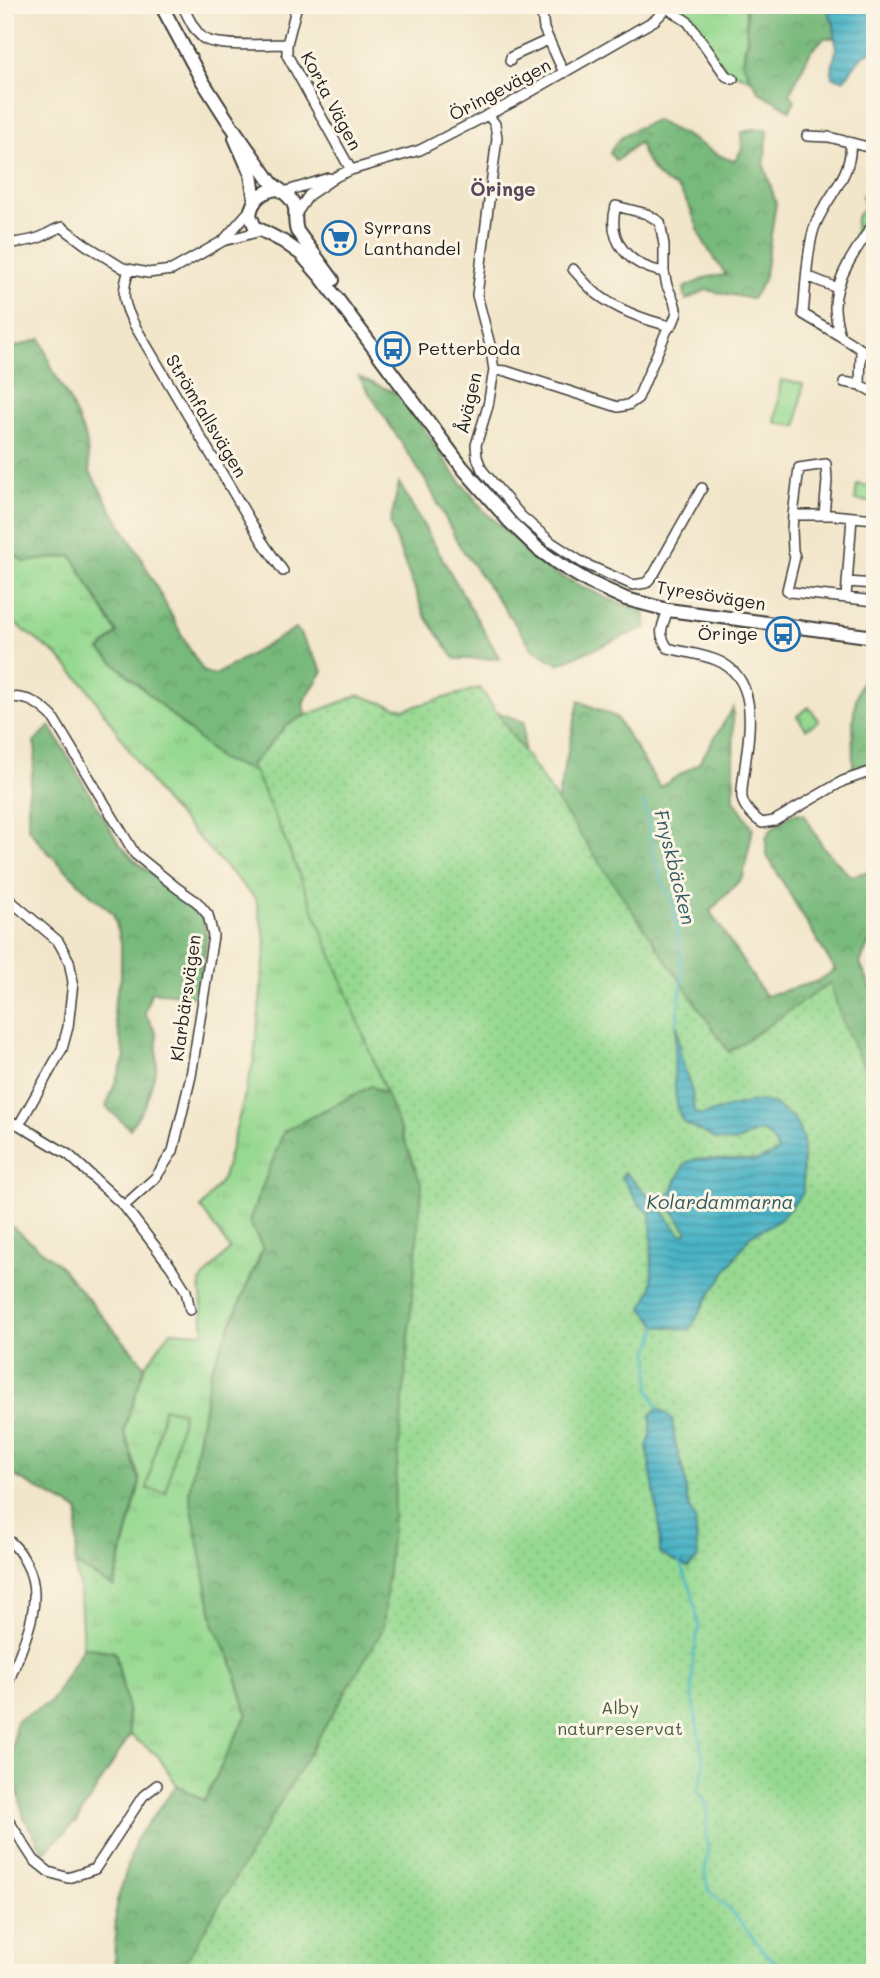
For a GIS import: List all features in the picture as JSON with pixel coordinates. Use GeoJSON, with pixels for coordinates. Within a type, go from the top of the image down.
{"type":"FeatureCollection","features":[{"type":"Feature","properties":{"kind":"main road","name":"Tyresövägen"},"geometry":{"type":"LineString","coordinates":[[161,5],[200,77],[228,121],[281,191],[292,201],[297,231],[399,372],[415,402]]}},
{"type":"Feature","properties":{"kind":"main road","name":"Tyresövägen"},"geometry":{"type":"LineString","coordinates":[[228,121],[251,174],[252,222],[301,254],[462,467],[510,522],[538,549],[589,582],[626,599],[668,610],[875,637]]}},
{"type":"Feature","properties":{"kind":"main road"},"geometry":{"type":"LineString","coordinates":[[253,206],[265,192],[281,191]]}},
{"type":"Feature","properties":{"kind":"main road"},"geometry":{"type":"LineString","coordinates":[[266,233],[284,232],[294,218]]}},
{"type":"Feature","properties":{"kind":"street"},"geometry":{"type":"LineString","coordinates":[[182,5],[194,28],[210,42],[287,44]]}},
{"type":"Feature","properties":{"kind":"street","name":"Korta Vägen"},"geometry":{"type":"LineString","coordinates":[[297,5],[287,44],[287,55],[351,170]]}},
{"type":"Feature","properties":{"kind":"street"},"geometry":{"type":"LineString","coordinates":[[541,5],[542,23],[564,74]]}},
{"type":"Feature","properties":{"kind":"street","name":"Öringevägen"},"geometry":{"type":"LineString","coordinates":[[281,191],[420,150],[564,74],[655,20],[667,7],[688,22],[726,76],[733,79]]}},
{"type":"Feature","properties":{"kind":"street"},"geometry":{"type":"LineString","coordinates":[[510,61],[512,57],[548,40]]}},
{"type":"Feature","properties":{"kind":"street","name":"Åvägen"},"geometry":{"type":"LineString","coordinates":[[488,115],[495,124],[497,138],[477,295],[494,370],[488,406],[476,445],[482,470],[521,516],[551,541],[583,564],[633,585],[646,583],[654,574],[702,488]]}},
{"type":"Feature","properties":{"kind":"street"},"geometry":{"type":"LineString","coordinates":[[807,136],[829,137],[875,149]]}},
{"type":"Feature","properties":{"kind":"street"},"geometry":{"type":"LineString","coordinates":[[850,143],[851,155],[813,230],[803,314],[875,358]]}},
{"type":"Feature","properties":{"kind":"street","name":"Öringevägen"},"geometry":{"type":"LineString","coordinates":[[294,218],[309,195],[337,176]]}},
{"type":"Feature","properties":{"kind":"street"},"geometry":{"type":"LineString","coordinates":[[5,244],[28,241],[62,227],[86,245],[130,270],[148,274],[173,270],[223,241],[253,206]]}},
{"type":"Feature","properties":{"kind":"street"},"geometry":{"type":"LineString","coordinates":[[494,370],[618,407],[628,405],[638,398],[677,313],[664,272],[664,245],[660,222],[647,214],[616,206],[613,222],[622,248],[640,265],[664,272]]}},
{"type":"Feature","properties":{"kind":"street"},"geometry":{"type":"LineString","coordinates":[[840,336],[834,309],[837,289],[853,256],[875,222]]}},
{"type":"Feature","properties":{"kind":"street"},"geometry":{"type":"LineString","coordinates":[[223,241],[266,233]]}},
{"type":"Feature","properties":{"kind":"street"},"geometry":{"type":"LineString","coordinates":[[573,269],[596,293],[624,310],[669,328]]}},
{"type":"Feature","properties":{"kind":"street","name":"Strömfallsvägen"},"geometry":{"type":"LineString","coordinates":[[130,270],[124,285],[126,309],[255,530],[283,571]]}},
{"type":"Feature","properties":{"kind":"street"},"geometry":{"type":"LineString","coordinates":[[807,276],[837,289]]}},
{"type":"Feature","properties":{"kind":"street"},"geometry":{"type":"LineString","coordinates":[[860,385],[861,350]]}},
{"type":"Feature","properties":{"kind":"street"},"geometry":{"type":"LineString","coordinates":[[844,382],[860,385],[875,393]]}},
{"type":"Feature","properties":{"kind":"street"},"geometry":{"type":"LineString","coordinates":[[824,515],[828,452]]}},
{"type":"Feature","properties":{"kind":"street"},"geometry":{"type":"LineString","coordinates":[[826,464],[801,467],[797,471],[792,530],[795,557],[787,590],[875,601]]}},
{"type":"Feature","properties":{"kind":"street"},"geometry":{"type":"LineString","coordinates":[[793,515],[874,517]]}},
{"type":"Feature","properties":{"kind":"street"},"geometry":{"type":"LineString","coordinates":[[846,597],[852,517]]}},
{"type":"Feature","properties":{"kind":"street"},"geometry":{"type":"LineString","coordinates":[[847,582],[875,584]]}},
{"type":"Feature","properties":{"kind":"street"},"geometry":{"type":"LineString","coordinates":[[668,610],[660,632],[668,648],[717,660],[734,672],[745,688],[749,720],[743,800],[756,819],[762,823],[774,821],[843,781],[875,770]]}},
{"type":"Feature","properties":{"kind":"street","name":"Klarbärsvägen"},"geometry":{"type":"LineString","coordinates":[[5,697],[24,697],[39,704],[52,716],[135,853],[197,902],[208,915],[213,936],[191,1076],[173,1151],[156,1177],[124,1206]]}},
{"type":"Feature","properties":{"kind":"street"},"geometry":{"type":"LineString","coordinates":[[5,896],[58,941],[69,961],[73,982],[68,1027],[62,1049],[19,1125]]}},
{"type":"Feature","properties":{"kind":"street"},"geometry":{"type":"LineString","coordinates":[[5,1120],[19,1125],[69,1155],[124,1206],[171,1267],[186,1291],[190,1310]]}},
{"type":"Feature","properties":{"kind":"street"},"geometry":{"type":"LineString","coordinates":[[5,1538],[16,1547],[30,1570],[35,1587],[35,1603],[5,1689]]}},
{"type":"Feature","properties":{"kind":"street"},"geometry":{"type":"LineString","coordinates":[[5,1802],[8,1820],[34,1860],[49,1872],[68,1878],[95,1870],[143,1796],[157,1785]]}},
{"type":"Feature","properties":{"kind":"green space"},"geometry":{"type":"Polygon","coordinates":[[[674,5],[745,5],[747,38],[744,53],[747,72],[753,81],[726,69],[695,27],[674,5]]]}},
{"type":"Feature","properties":{"kind":"green space"},"geometry":{"type":"Polygon","coordinates":[[[746,5],[825,5],[831,17],[835,29],[834,38],[824,38],[811,51],[789,94],[795,100],[790,110],[759,92],[747,72],[743,62],[747,38],[746,5]]]}},
{"type":"Feature","properties":{"kind":"green space"},"geometry":{"type":"Polygon","coordinates":[[[656,120],[735,161],[742,149],[741,133],[753,129],[767,129],[764,165],[776,203],[764,280],[752,299],[706,290],[686,300],[684,288],[707,277],[726,275],[705,245],[683,195],[656,174],[639,142],[616,161],[610,153],[624,136],[656,120]]]}},
{"type":"Feature","properties":{"kind":"green space"},"geometry":{"type":"Polygon","coordinates":[[[862,195],[875,195],[875,220],[862,241],[855,238],[856,218],[865,206],[862,195]]]}},
{"type":"Feature","properties":{"kind":"green space"},"geometry":{"type":"Polygon","coordinates":[[[41,339],[86,439],[90,472],[204,672],[215,675],[296,628],[323,671],[303,703],[309,725],[294,786],[220,759],[100,650],[117,633],[72,556],[25,562],[5,550],[5,350],[41,339]]]}},
{"type":"Feature","properties":{"kind":"green space"},"geometry":{"type":"Polygon","coordinates":[[[359,377],[401,395],[455,475],[485,512],[554,573],[608,599],[644,611],[647,627],[558,664],[533,649],[459,545],[429,486],[359,377]]]}},
{"type":"Feature","properties":{"kind":"green space"},"geometry":{"type":"Polygon","coordinates":[[[781,380],[803,384],[797,426],[775,423],[781,380]]]}},
{"type":"Feature","properties":{"kind":"green space"},"geometry":{"type":"Polygon","coordinates":[[[399,483],[500,659],[455,659],[424,614],[390,524],[399,483]]]}},
{"type":"Feature","properties":{"kind":"green space"},"geometry":{"type":"Polygon","coordinates":[[[857,484],[875,487],[875,503],[855,500],[857,484]]]}},
{"type":"Feature","properties":{"kind":"green space"},"geometry":{"type":"Polygon","coordinates":[[[5,550],[25,561],[72,556],[117,633],[100,650],[294,786],[411,1106],[263,1248],[210,1373],[214,1626],[231,1659],[247,1714],[204,1802],[177,1785],[158,1756],[130,1735],[126,1701],[115,1652],[83,1647],[75,1564],[114,1587],[140,1482],[124,1430],[145,1366],[171,1331],[204,1333],[200,1282],[230,1249],[201,1208],[223,1178],[254,1060],[266,943],[256,899],[163,800],[86,686],[58,656],[5,616],[5,550]]]}},
{"type":"Feature","properties":{"kind":"green space"},"geometry":{"type":"Polygon","coordinates":[[[875,660],[875,763],[853,770],[856,698],[866,672],[875,660]]]}},
{"type":"Feature","properties":{"kind":"green space","name":"Alby naturreservat"},"geometry":{"type":"Polygon","coordinates":[[[480,688],[729,1052],[830,983],[842,1021],[869,1079],[875,1084],[875,1973],[179,1973],[383,1629],[422,1186],[348,995],[280,828],[251,765],[286,726],[359,695],[405,709],[480,688]]]}},
{"type":"Feature","properties":{"kind":"green space","name":"Alby naturreservat"},"geometry":{"type":"Polygon","coordinates":[[[579,701],[616,717],[660,787],[699,763],[733,708],[734,800],[753,828],[743,877],[710,911],[765,996],[815,982],[835,970],[766,854],[766,838],[771,829],[793,813],[804,814],[823,847],[850,876],[875,870],[875,929],[860,963],[875,997],[875,1945],[406,1973],[114,1973],[116,1905],[136,1839],[177,1785],[204,1801],[247,1714],[231,1659],[214,1626],[189,1492],[210,1373],[263,1249],[249,1221],[284,1131],[371,1086],[411,1106],[486,708],[524,722],[522,822],[553,821],[579,701]]]}},
{"type":"Feature","properties":{"kind":"green space"},"geometry":{"type":"Polygon","coordinates":[[[809,707],[819,721],[806,729],[797,716],[809,707]]]}},
{"type":"Feature","properties":{"kind":"green space"},"geometry":{"type":"Polygon","coordinates":[[[50,726],[118,842],[133,859],[193,907],[203,919],[207,936],[199,997],[151,992],[145,1013],[157,1035],[157,1066],[146,1103],[130,1129],[106,1107],[125,1057],[114,1015],[121,978],[121,942],[113,913],[45,849],[28,828],[28,797],[36,752],[34,742],[50,726]]]}},
{"type":"Feature","properties":{"kind":"green space"},"geometry":{"type":"Polygon","coordinates":[[[5,1221],[58,1264],[145,1366],[124,1430],[140,1482],[113,1587],[75,1564],[79,1511],[5,1471],[5,1221]]]}},
{"type":"Feature","properties":{"kind":"green space"},"geometry":{"type":"Polygon","coordinates":[[[164,1408],[183,1412],[166,1493],[147,1489],[164,1408]]]}},
{"type":"Feature","properties":{"kind":"green space"},"geometry":{"type":"Polygon","coordinates":[[[83,1647],[115,1652],[126,1701],[130,1735],[76,1822],[44,1852],[24,1818],[11,1761],[16,1721],[51,1702],[83,1647]]]}},
{"type":"Feature","properties":{"kind":"water"},"geometry":{"type":"Polygon","coordinates":[[[825,5],[875,5],[875,51],[864,55],[843,80],[832,77],[836,44],[834,24],[825,5]]]}},
{"type":"Feature","properties":{"kind":"water","name":"Kolardammarna"},"geometry":{"type":"Polygon","coordinates":[[[677,1023],[681,1057],[692,1092],[694,1112],[702,1115],[763,1101],[773,1104],[794,1119],[803,1138],[803,1193],[780,1220],[750,1236],[707,1299],[690,1330],[658,1326],[643,1308],[652,1288],[651,1214],[639,1205],[621,1178],[624,1172],[657,1204],[680,1234],[685,1234],[687,1230],[667,1204],[666,1198],[685,1163],[696,1159],[757,1161],[778,1152],[772,1139],[760,1131],[735,1142],[717,1140],[683,1122],[675,1088],[677,1023]]]}},
{"type":"Feature","properties":{"kind":"water"},"geometry":{"type":"Polygon","coordinates":[[[658,1408],[672,1418],[675,1443],[685,1477],[687,1501],[695,1519],[698,1558],[688,1568],[660,1554],[659,1522],[647,1448],[651,1434],[651,1415],[658,1408]]]}},
{"type":"Feature","properties":{"kind":"waterway","name":"Fnyskbäcken"},"geometry":{"type":"LineString","coordinates":[[644,802],[653,852],[673,902],[682,980],[677,1023]]}},
{"type":"Feature","properties":{"kind":"waterway"},"geometry":{"type":"LineString","coordinates":[[658,1326],[649,1353],[649,1389],[658,1408]]}},
{"type":"Feature","properties":{"kind":"waterway","name":"Fnyskbäcken"},"geometry":{"type":"LineString","coordinates":[[679,1562],[692,1592],[699,1627],[693,1658],[692,1695],[704,1764],[698,1792],[708,1806],[705,1871],[708,1890],[732,1912],[767,1955],[790,1973]]}},
{"type":"Feature","properties":{"kind":"place","name":"Syrrans Lanthandel"},"geometry":{"type":"Point","coordinates":[339,238]}},
{"type":"Feature","properties":{"kind":"place","name":"Petterboda"},"geometry":{"type":"Point","coordinates":[393,349]}},
{"type":"Feature","properties":{"kind":"place","name":"Öringe"},"geometry":{"type":"Point","coordinates":[783,634]}},
{"type":"Feature","properties":{"kind":"district","name":"Öringe"},"geometry":{"type":"Point","coordinates":[503,189]}}]}
